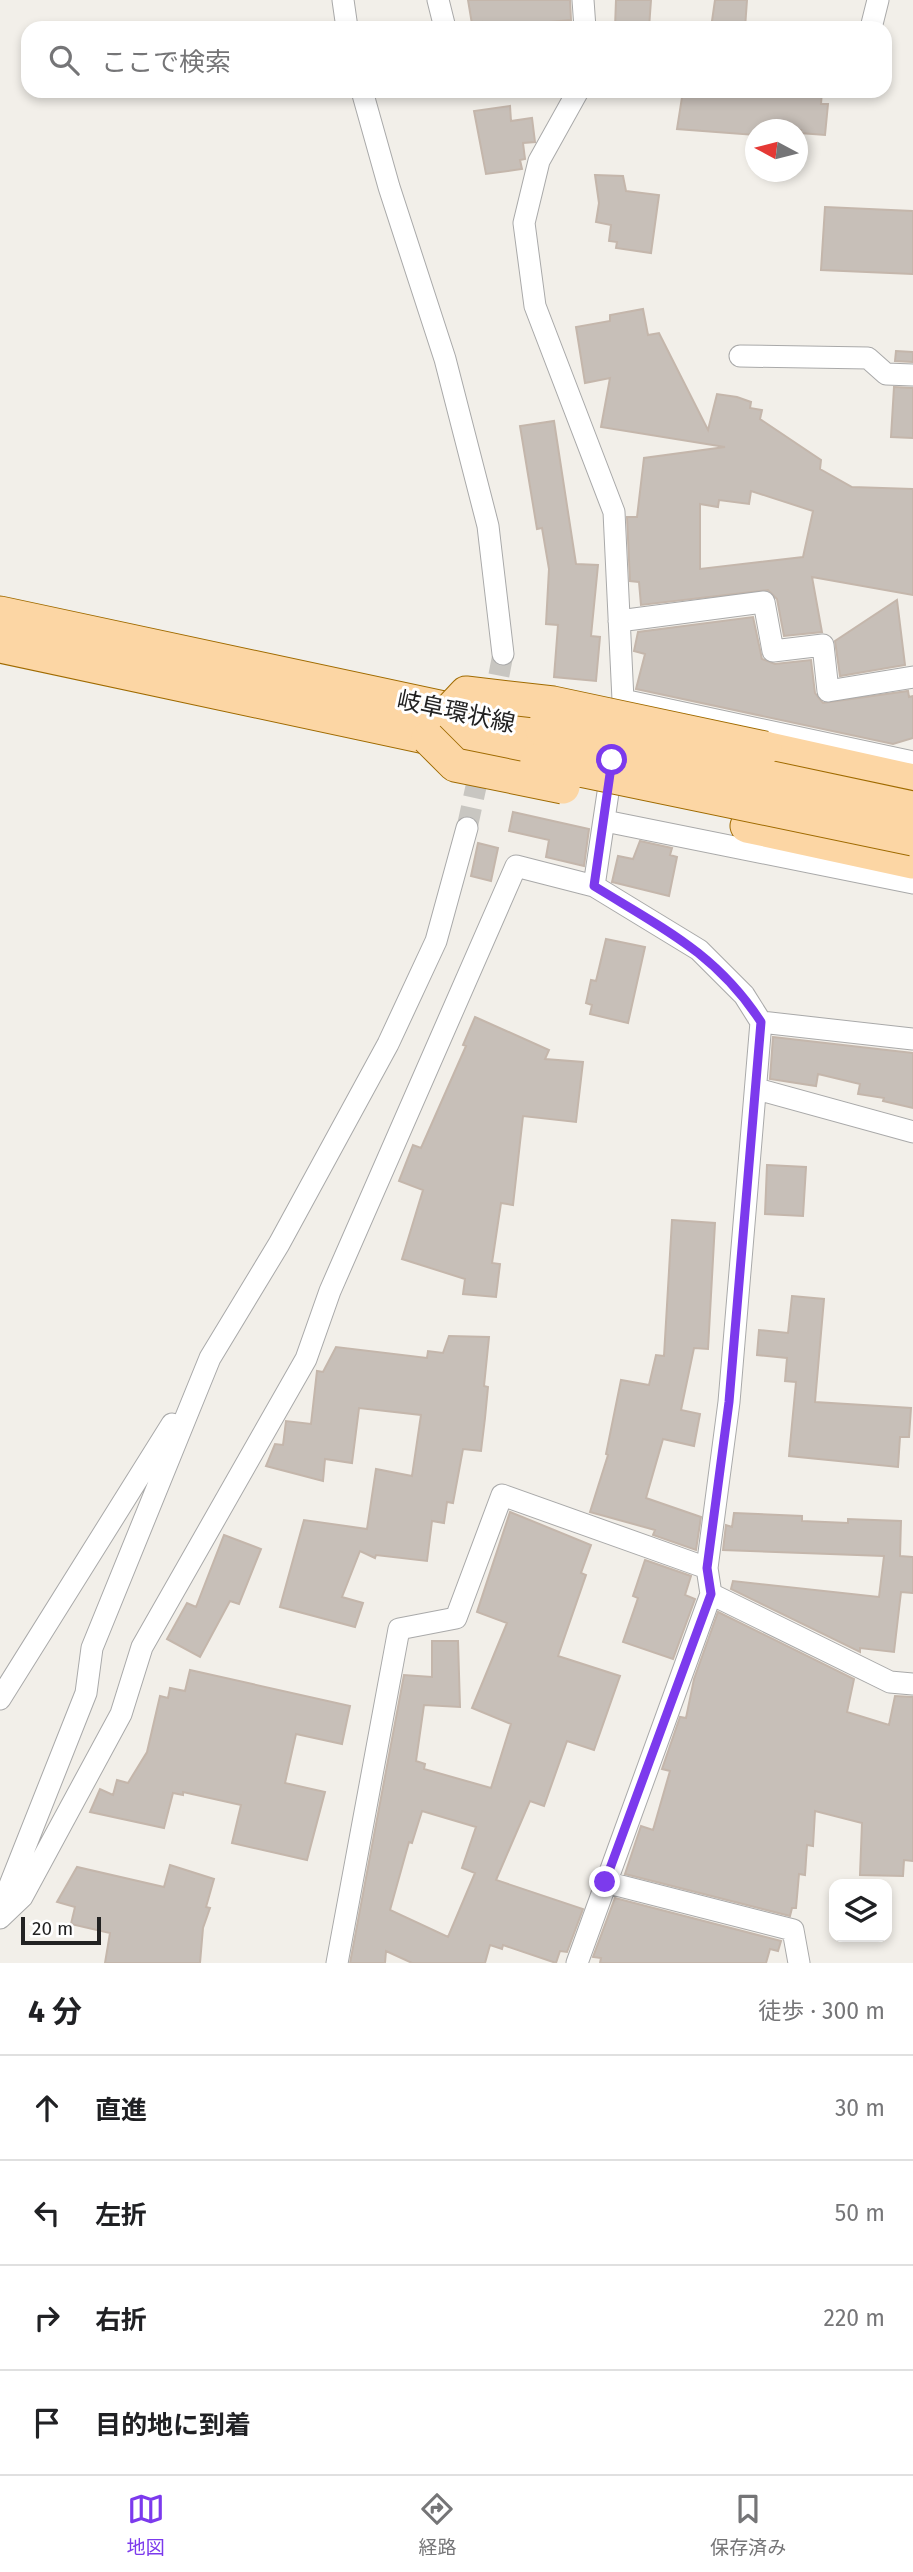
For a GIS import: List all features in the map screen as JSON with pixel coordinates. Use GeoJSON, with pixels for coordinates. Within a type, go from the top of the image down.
{"type":"FeatureCollection","features":[{"type":"Feature","properties":{"kind":"main road","name":"岐阜環状線"},"geometry":{"type":"LineString","coordinates":[[0,613],[362,708],[428,738],[539,745],[913,808]]}},
{"type":"Feature","properties":{"kind":"main road","name":"岐阜環状線"},"geometry":{"type":"LineString","coordinates":[[0,646],[362,708],[450,710],[539,745],[913,839]]}},
{"type":"Feature","properties":{"kind":"main road"},"geometry":{"type":"LineString","coordinates":[[450,710],[466,694],[554,703],[913,780]]}},
{"type":"Feature","properties":{"kind":"main road"},"geometry":{"type":"LineString","coordinates":[[428,738],[455,765],[913,862]]}},
{"type":"Feature","properties":{"kind":"street"},"geometry":{"type":"LineString","coordinates":[[343,0],[346,21]]}},
{"type":"Feature","properties":{"kind":"street"},"geometry":{"type":"LineString","coordinates":[[438,0],[443,21]]}},
{"type":"Feature","properties":{"kind":"street"},"geometry":{"type":"LineString","coordinates":[[583,0],[584,21]]}},
{"type":"Feature","properties":{"kind":"street"},"geometry":{"type":"LineString","coordinates":[[873,21],[878,0]]}},
{"type":"Feature","properties":{"kind":"street"},"geometry":{"type":"LineString","coordinates":[[364,98],[389,187],[445,359],[488,526],[503,654]]}},
{"type":"Feature","properties":{"kind":"street"},"geometry":{"type":"LineString","coordinates":[[574,98],[539,161],[524,223],[534,306],[614,512],[623,700],[594,886]]}},
{"type":"Feature","properties":{"kind":"street"},"geometry":{"type":"LineString","coordinates":[[740,356],[868,358],[886,374],[913,375]]}},
{"type":"Feature","properties":{"kind":"street"},"geometry":{"type":"LineString","coordinates":[[619,621],[764,603],[773,651],[823,645],[828,691],[913,677]]}},
{"type":"Feature","properties":{"kind":"street"},"geometry":{"type":"LineString","coordinates":[[623,700],[913,762]]}},
{"type":"Feature","properties":{"kind":"street"},"geometry":{"type":"LineString","coordinates":[[605,821],[913,883]]}},
{"type":"Feature","properties":{"kind":"street"},"geometry":{"type":"LineString","coordinates":[[0,1699],[199,1381],[279,1244],[388,1044],[436,941],[467,828]]}},
{"type":"Feature","properties":{"kind":"street"},"geometry":{"type":"LineString","coordinates":[[0,1918],[22,1897],[121,1714],[142,1647],[306,1359],[330,1291],[516,866],[594,886],[699,950],[744,995],[761,1022],[729,1402],[707,1568],[711,1594],[577,1963]]}},
{"type":"Feature","properties":{"kind":"street"},"geometry":{"type":"LineString","coordinates":[[761,1022],[913,1039]]}},
{"type":"Feature","properties":{"kind":"street"},"geometry":{"type":"LineString","coordinates":[[757,1089],[913,1132]]}},
{"type":"Feature","properties":{"kind":"street"},"geometry":{"type":"LineString","coordinates":[[0,1910],[86,1693],[92,1648],[199,1381]]}},
{"type":"Feature","properties":{"kind":"street"},"geometry":{"type":"LineString","coordinates":[[338,1963],[399,1629],[456,1618],[502,1495],[707,1568]]}},
{"type":"Feature","properties":{"kind":"street"},"geometry":{"type":"LineString","coordinates":[[711,1594],[890,1682],[913,1684]]}},
{"type":"Feature","properties":{"kind":"street"},"geometry":{"type":"LineString","coordinates":[[605,1882],[793,1930],[799,1963]]}},
{"type":"Feature","properties":{"kind":"building"},"geometry":{"type":"Polygon","coordinates":[[[468,0],[570,0],[571,20],[472,21],[468,0]]]}},
{"type":"Feature","properties":{"kind":"building"},"geometry":{"type":"Polygon","coordinates":[[[616,0],[651,0],[650,21],[615,21],[616,0]]]}},
{"type":"Feature","properties":{"kind":"building"},"geometry":{"type":"Polygon","coordinates":[[[715,0],[747,0],[746,21],[712,21],[715,0]]]}},
{"type":"Feature","properties":{"kind":"building"},"geometry":{"type":"Polygon","coordinates":[[[682,98],[821,98],[821,104],[828,104],[825,135],[808,134],[808,119],[745,119],[745,134],[677,129],[682,98]]]}},
{"type":"Feature","properties":{"kind":"building"},"geometry":{"type":"Polygon","coordinates":[[[510,106],[511,121],[532,118],[535,142],[523,143],[525,159],[520,160],[522,169],[486,174],[474,111],[510,106]]]}},
{"type":"Feature","properties":{"kind":"building"},"geometry":{"type":"Polygon","coordinates":[[[595,175],[623,176],[626,191],[659,195],[651,253],[616,248],[617,242],[609,241],[611,225],[596,222],[599,203],[595,175]]]}},
{"type":"Feature","properties":{"kind":"building"},"geometry":{"type":"Polygon","coordinates":[[[825,207],[913,211],[913,274],[821,270],[825,207]]]}},
{"type":"Feature","properties":{"kind":"building"},"geometry":{"type":"Polygon","coordinates":[[[643,309],[648,335],[659,333],[708,430],[717,394],[737,397],[751,402],[750,408],[762,410],[760,419],[821,460],[820,469],[852,487],[913,489],[913,595],[812,577],[822,632],[784,636],[777,599],[768,590],[641,605],[639,582],[630,581],[627,517],[637,517],[644,458],[725,447],[601,427],[610,378],[585,383],[576,327],[610,321],[610,315],[643,309]],[[751,491],[749,504],[719,500],[718,507],[700,504],[700,569],[803,557],[813,511],[751,491]]]}},
{"type":"Feature","properties":{"kind":"building"},"geometry":{"type":"Polygon","coordinates":[[[896,351],[913,352],[913,362],[895,361],[896,351]]]}},
{"type":"Feature","properties":{"kind":"building"},"geometry":{"type":"Polygon","coordinates":[[[894,387],[913,388],[913,438],[891,437],[894,387]]]}},
{"type":"Feature","properties":{"kind":"building"},"geometry":{"type":"Polygon","coordinates":[[[554,421],[576,564],[598,565],[591,636],[600,637],[596,681],[554,677],[558,625],[546,624],[549,569],[542,528],[537,529],[520,426],[554,421]]]}},
{"type":"Feature","properties":{"kind":"building"},"geometry":{"type":"Polygon","coordinates":[[[897,600],[905,665],[840,676],[835,641],[897,600]]]}},
{"type":"Feature","properties":{"kind":"building"},"geometry":{"type":"Polygon","coordinates":[[[753,617],[762,659],[775,664],[811,660],[815,693],[823,703],[908,691],[909,697],[913,696],[913,738],[893,744],[636,689],[645,654],[634,651],[638,632],[753,617]]]}},
{"type":"Feature","properties":{"kind":"building"},"geometry":{"type":"Polygon","coordinates":[[[513,812],[589,829],[584,866],[546,857],[549,840],[509,831],[513,812]]]}},
{"type":"Feature","properties":{"kind":"building"},"geometry":{"type":"Polygon","coordinates":[[[640,841],[672,848],[670,855],[677,857],[669,896],[612,882],[618,856],[633,859],[640,841]]]}},
{"type":"Feature","properties":{"kind":"building"},"geometry":{"type":"Polygon","coordinates":[[[478,843],[498,848],[491,881],[471,876],[478,843]]]}},
{"type":"Feature","properties":{"kind":"building"},"geometry":{"type":"Polygon","coordinates":[[[606,939],[645,947],[628,1023],[590,1014],[592,1005],[586,1003],[591,980],[596,981],[606,939]]]}},
{"type":"Feature","properties":{"kind":"building"},"geometry":{"type":"Polygon","coordinates":[[[475,1017],[549,1050],[545,1059],[583,1062],[576,1122],[523,1116],[513,1205],[501,1203],[492,1263],[500,1264],[496,1297],[463,1294],[465,1279],[402,1259],[423,1190],[399,1181],[413,1145],[421,1148],[466,1046],[463,1045],[475,1017]]]}},
{"type":"Feature","properties":{"kind":"building"},"geometry":{"type":"Polygon","coordinates":[[[773,1037],[913,1053],[913,1108],[883,1101],[884,1098],[858,1094],[860,1084],[818,1074],[816,1086],[770,1079],[773,1037]]]}},
{"type":"Feature","properties":{"kind":"building"},"geometry":{"type":"Polygon","coordinates":[[[767,1165],[806,1167],[803,1216],[765,1214],[767,1165]]]}},
{"type":"Feature","properties":{"kind":"building"},"geometry":{"type":"Polygon","coordinates":[[[672,1220],[715,1223],[708,1349],[694,1348],[681,1410],[700,1414],[694,1446],[663,1439],[646,1498],[701,1517],[696,1550],[653,1535],[655,1530],[590,1512],[608,1455],[606,1454],[621,1380],[649,1385],[656,1355],[664,1356],[672,1220]]]}},
{"type":"Feature","properties":{"kind":"building"},"geometry":{"type":"Polygon","coordinates":[[[792,1296],[824,1299],[815,1402],[911,1408],[909,1437],[900,1437],[898,1467],[789,1456],[796,1382],[785,1381],[787,1358],[757,1355],[759,1330],[788,1333],[792,1296]]]}},
{"type":"Feature","properties":{"kind":"building"},"geometry":{"type":"Polygon","coordinates":[[[449,1336],[489,1337],[484,1386],[488,1387],[485,1418],[481,1451],[463,1449],[453,1503],[447,1502],[444,1523],[432,1521],[427,1561],[376,1555],[375,1558],[360,1551],[342,1597],[363,1603],[355,1627],[280,1607],[304,1520],[367,1529],[376,1469],[412,1476],[421,1415],[359,1408],[352,1463],[325,1459],[323,1481],[266,1466],[275,1444],[283,1445],[286,1421],[311,1424],[317,1371],[323,1372],[336,1347],[427,1358],[428,1351],[443,1353],[449,1336]]]}},
{"type":"Feature","properties":{"kind":"building"},"geometry":{"type":"Polygon","coordinates":[[[510,1512],[591,1545],[581,1573],[586,1575],[558,1656],[620,1676],[594,1750],[567,1741],[544,1806],[530,1801],[496,1880],[583,1909],[567,1952],[560,1951],[556,1963],[503,1945],[502,1949],[490,1945],[485,1963],[412,1963],[386,1951],[385,1963],[350,1963],[404,1675],[432,1677],[432,1641],[458,1641],[460,1707],[424,1705],[416,1761],[425,1764],[424,1769],[491,1788],[511,1724],[472,1708],[507,1623],[477,1612],[510,1512]],[[422,1811],[412,1843],[409,1842],[390,1910],[448,1937],[475,1873],[462,1868],[476,1827],[422,1811]]]}},
{"type":"Feature","properties":{"kind":"building"},"geometry":{"type":"Polygon","coordinates":[[[734,1513],[802,1516],[802,1521],[901,1521],[900,1556],[913,1557],[913,1593],[901,1592],[894,1652],[860,1648],[860,1652],[731,1589],[733,1581],[879,1597],[884,1556],[723,1550],[726,1525],[732,1527],[734,1513]]]}},
{"type":"Feature","properties":{"kind":"building"},"geometry":{"type":"Polygon","coordinates":[[[224,1535],[261,1549],[239,1604],[230,1601],[200,1657],[167,1639],[187,1603],[196,1607],[224,1535]]]}},
{"type":"Feature","properties":{"kind":"building"},"geometry":{"type":"Polygon","coordinates":[[[645,1560],[691,1576],[685,1595],[695,1599],[673,1659],[623,1642],[638,1598],[633,1596],[645,1560]]]}},
{"type":"Feature","properties":{"kind":"building"},"geometry":{"type":"Polygon","coordinates":[[[718,1612],[854,1679],[847,1712],[889,1725],[895,1696],[913,1697],[913,1861],[904,1860],[903,1876],[860,1875],[862,1823],[815,1811],[813,1846],[807,1845],[805,1875],[799,1874],[796,1908],[792,1908],[790,1916],[625,1874],[641,1826],[653,1830],[670,1771],[662,1769],[680,1717],[686,1718],[694,1679],[718,1612]]]}},
{"type":"Feature","properties":{"kind":"building"},"geometry":{"type":"Polygon","coordinates":[[[190,1670],[350,1706],[342,1744],[296,1734],[285,1783],[325,1792],[307,1860],[232,1843],[241,1805],[183,1792],[183,1795],[173,1793],[164,1828],[90,1812],[100,1789],[113,1795],[117,1780],[128,1783],[147,1752],[160,1696],[168,1698],[170,1688],[185,1691],[190,1670]]]}},
{"type":"Feature","properties":{"kind":"building"},"geometry":{"type":"Polygon","coordinates":[[[170,1865],[214,1879],[206,1907],[210,1908],[203,1928],[200,1963],[105,1963],[110,1933],[71,1924],[75,1907],[57,1902],[77,1867],[164,1887],[170,1865]]]}},
{"type":"Feature","properties":{"kind":"building"},"geometry":{"type":"Polygon","coordinates":[[[615,1898],[781,1941],[778,1951],[770,1949],[766,1963],[600,1963],[601,1958],[593,1957],[615,1898]]]}},
{"type":"Feature","properties":{"kind":"tunnel"},"geometry":{"type":"LineString","coordinates":[[493,706],[503,654]]}},
{"type":"Feature","properties":{"kind":"tunnel"},"geometry":{"type":"LineString","coordinates":[[467,828],[482,759]]}},
{"type":"Feature","properties":{"kind":"route"},"geometry":{"type":"LineString","coordinates":[[605,1882],[711,1594],[707,1568],[729,1402],[761,1022],[744,995],[699,950],[594,886],[612,760]]}}]}
